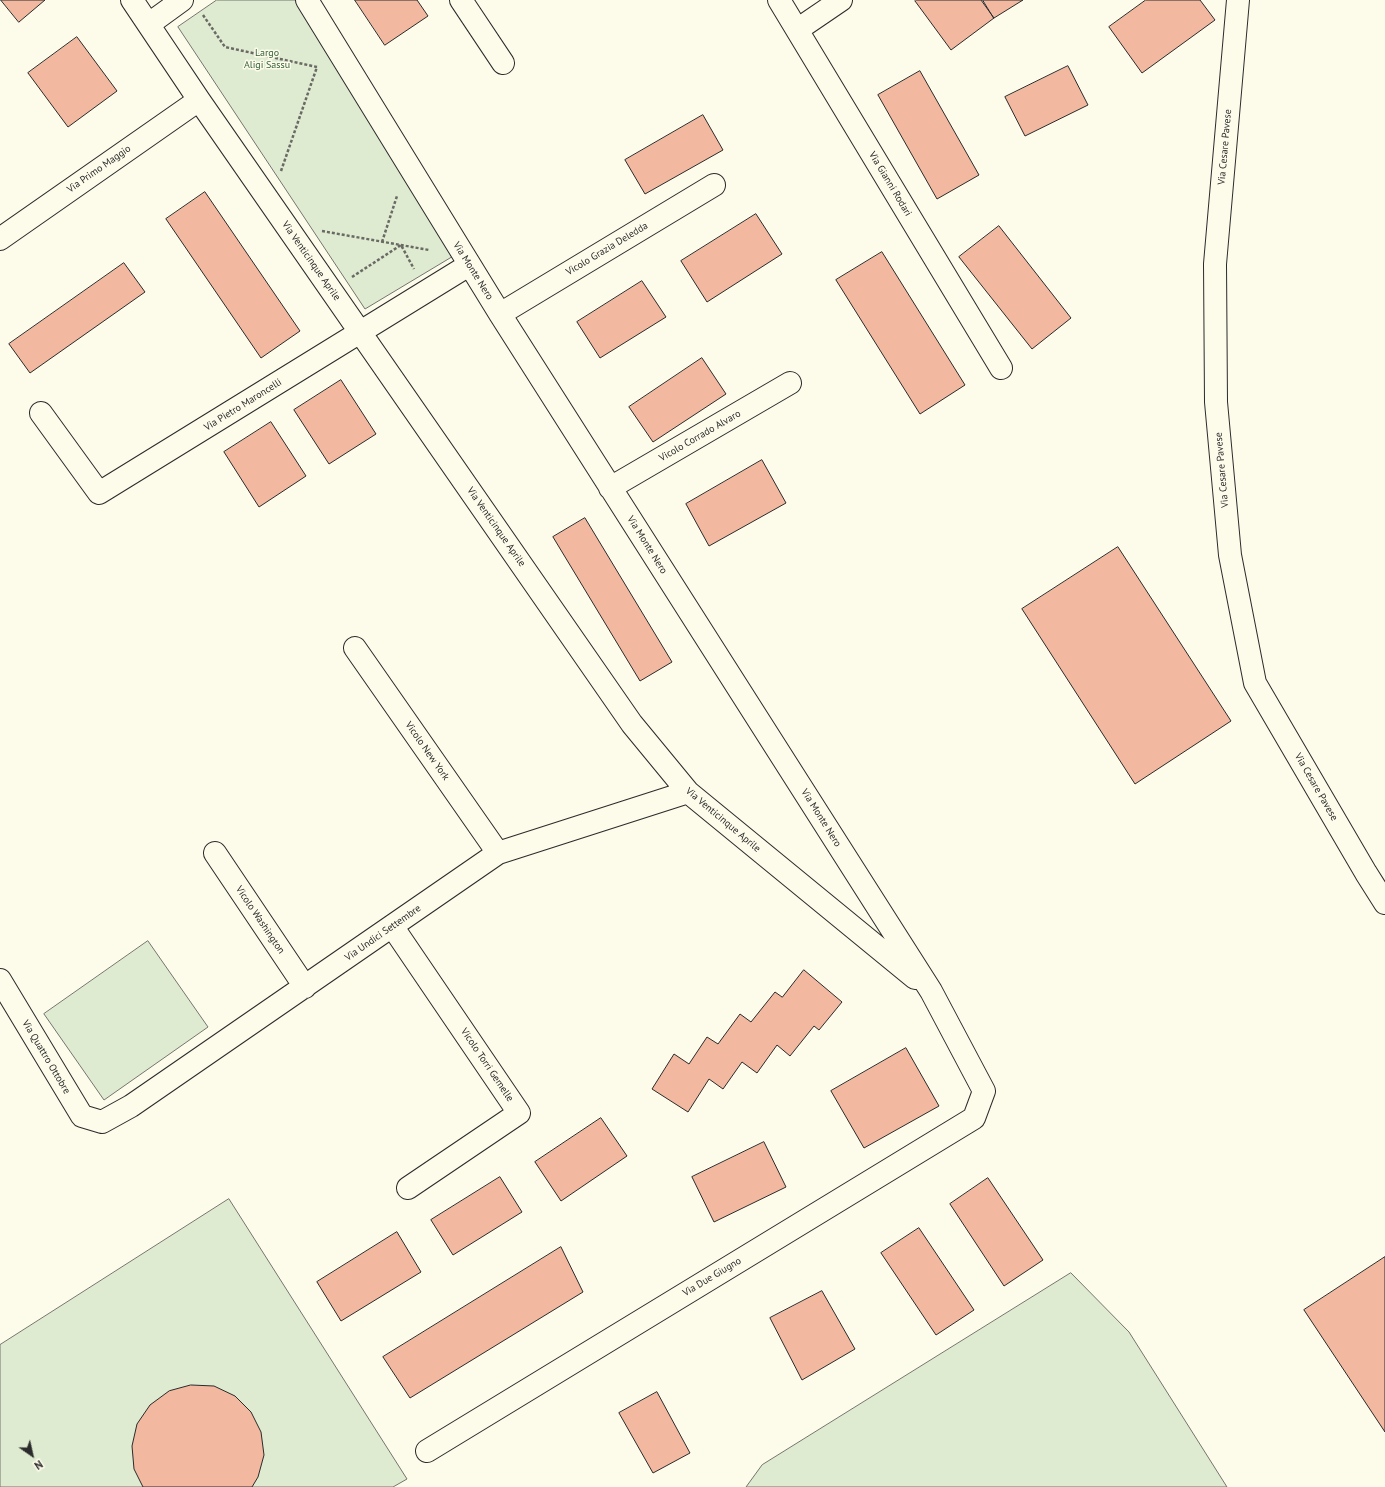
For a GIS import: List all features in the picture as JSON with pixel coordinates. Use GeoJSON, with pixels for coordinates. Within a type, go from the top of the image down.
{"type":"FeatureCollection","features":[{"type":"Feature","properties":{"kind":"street","name":"Via Venticinque Aprile"},"geometry":{"type":"LineString","coordinates":[[132,0],[259,187],[632,724],[688,792],[930,991]]}},
{"type":"Feature","properties":{"kind":"street"},"geometry":{"type":"LineString","coordinates":[[149,24],[182,0]]}},
{"type":"Feature","properties":{"kind":"street","name":"Via Monte Nero"},"geometry":{"type":"LineString","coordinates":[[307,0],[500,314],[930,991],[984,1091]]}},
{"type":"Feature","properties":{"kind":"street"},"geometry":{"type":"LineString","coordinates":[[461,0],[503,63]]}},
{"type":"Feature","properties":{"kind":"street","name":"Via Gianni Rodari"},"geometry":{"type":"LineString","coordinates":[[778,0],[1001,368]]}},
{"type":"Feature","properties":{"kind":"street"},"geometry":{"type":"LineString","coordinates":[[796,30],[841,0]]}},
{"type":"Feature","properties":{"kind":"street","name":"Via Cesare Pavese"},"geometry":{"type":"LineString","coordinates":[[1238,0],[1215,264],[1216,402],[1230,555],[1255,682],[1385,903]]}},
{"type":"Feature","properties":{"kind":"street","name":"Via Primo Maggio"},"geometry":{"type":"LineString","coordinates":[[0,239],[199,100]]}},
{"type":"Feature","properties":{"kind":"street","name":"Vicolo Grazia Deledda"},"geometry":{"type":"LineString","coordinates":[[500,314],[714,185]]}},
{"type":"Feature","properties":{"kind":"street","name":"Via Pietro Maroncelli"},"geometry":{"type":"LineString","coordinates":[[41,413],[99,493],[470,265]]}},
{"type":"Feature","properties":{"kind":"street","name":"Vicolo Corrado Alvaro"},"geometry":{"type":"LineString","coordinates":[[610,488],[790,384]]}},
{"type":"Feature","properties":{"kind":"street","name":"Vicolo New York"},"geometry":{"type":"LineString","coordinates":[[355,648],[498,853]]}},
{"type":"Feature","properties":{"kind":"street","name":"Via Undici Settembre"},"geometry":{"type":"LineString","coordinates":[[102,1122],[131,1106],[498,853],[688,792]]}},
{"type":"Feature","properties":{"kind":"street","name":"Vicolo Washington"},"geometry":{"type":"LineString","coordinates":[[215,854],[305,986]]}},
{"type":"Feature","properties":{"kind":"street","name":"Vicolo Torri Gemelle"},"geometry":{"type":"LineString","coordinates":[[392,926],[519,1113],[408,1188]]}},
{"type":"Feature","properties":{"kind":"street","name":"Via Quattro Ottobre"},"geometry":{"type":"LineString","coordinates":[[0,980],[82,1116],[102,1122]]}},
{"type":"Feature","properties":{"kind":"street","name":"Via Due Giugno"},"geometry":{"type":"LineString","coordinates":[[427,1451],[974,1118],[984,1091]]}},
{"type":"Feature","properties":{"kind":"path"},"geometry":{"type":"LineString","coordinates":[[200,12],[225,47],[317,67]]}},
{"type":"Feature","properties":{"kind":"path"},"geometry":{"type":"LineString","coordinates":[[259,187],[278,178],[325,46],[332,42]]}},
{"type":"Feature","properties":{"kind":"path"},"geometry":{"type":"LineString","coordinates":[[382,242],[404,173],[411,170]]}},
{"type":"Feature","properties":{"kind":"path"},"geometry":{"type":"LineString","coordinates":[[295,238],[313,229],[432,251]]}},
{"type":"Feature","properties":{"kind":"path"},"geometry":{"type":"LineString","coordinates":[[332,291],[401,245]]}},
{"type":"Feature","properties":{"kind":"path"},"geometry":{"type":"LineString","coordinates":[[401,245],[427,292]]}},
{"type":"Feature","properties":{"kind":"green space","name":"Largo Aligi Sassu"},"geometry":{"type":"Polygon","coordinates":[[[217,0],[296,0],[455,255],[365,309],[178,27],[217,0]]]}},
{"type":"Feature","properties":{"kind":"green space"},"geometry":{"type":"Polygon","coordinates":[[[148,941],[208,1027],[104,1100],[44,1014],[148,941]]]}},
{"type":"Feature","properties":{"kind":"green space"},"geometry":{"type":"Polygon","coordinates":[[[229,1199],[407,1479],[393,1487],[0,1487],[0,1345],[229,1199]]]}},
{"type":"Feature","properties":{"kind":"green space"},"geometry":{"type":"Polygon","coordinates":[[[1071,1273],[1129,1332],[1227,1487],[746,1487],[762,1465],[1071,1273]]]}},
{"type":"Feature","properties":{"kind":"building"},"geometry":{"type":"Polygon","coordinates":[[[1,0],[45,0],[19,22],[1,0]]]}},
{"type":"Feature","properties":{"kind":"building"},"geometry":{"type":"Polygon","coordinates":[[[355,0],[417,0],[428,16],[385,45],[355,0]]]}},
{"type":"Feature","properties":{"kind":"building"},"geometry":{"type":"Polygon","coordinates":[[[981,0],[994,18],[951,50],[915,1],[981,0]]]}},
{"type":"Feature","properties":{"kind":"building"},"geometry":{"type":"Polygon","coordinates":[[[983,0],[1023,0],[994,18],[983,0]]]}},
{"type":"Feature","properties":{"kind":"building"},"geometry":{"type":"Polygon","coordinates":[[[1146,0],[1200,0],[1215,20],[1142,73],[1109,27],[1146,0]]]}},
{"type":"Feature","properties":{"kind":"building"},"geometry":{"type":"Polygon","coordinates":[[[77,37],[117,91],[68,127],[28,73],[77,37]]]}},
{"type":"Feature","properties":{"kind":"building"},"geometry":{"type":"Polygon","coordinates":[[[1068,66],[1088,105],[1025,136],[1005,97],[1068,66]]]}},
{"type":"Feature","properties":{"kind":"building"},"geometry":{"type":"Polygon","coordinates":[[[920,71],[979,175],[937,199],[878,95],[920,71]]]}},
{"type":"Feature","properties":{"kind":"building"},"geometry":{"type":"Polygon","coordinates":[[[703,115],[723,150],[645,194],[625,160],[703,115]]]}},
{"type":"Feature","properties":{"kind":"building"},"geometry":{"type":"Polygon","coordinates":[[[205,192],[300,331],[261,358],[166,219],[205,192]]]}},
{"type":"Feature","properties":{"kind":"building"},"geometry":{"type":"Polygon","coordinates":[[[756,214],[782,254],[707,302],[681,261],[756,214]]]}},
{"type":"Feature","properties":{"kind":"building"},"geometry":{"type":"Polygon","coordinates":[[[999,226],[1071,318],[1032,349],[959,257],[999,226]]]}},
{"type":"Feature","properties":{"kind":"building"},"geometry":{"type":"Polygon","coordinates":[[[882,252],[965,385],[920,414],[836,280],[882,252]]]}},
{"type":"Feature","properties":{"kind":"building"},"geometry":{"type":"Polygon","coordinates":[[[124,263],[145,292],[30,373],[9,344],[124,263]]]}},
{"type":"Feature","properties":{"kind":"building"},"geometry":{"type":"Polygon","coordinates":[[[642,281],[666,317],[600,358],[577,322],[642,281]]]}},
{"type":"Feature","properties":{"kind":"building"},"geometry":{"type":"Polygon","coordinates":[[[702,358],[726,394],[653,442],[629,407],[702,358]]]}},
{"type":"Feature","properties":{"kind":"building"},"geometry":{"type":"Polygon","coordinates":[[[341,380],[376,434],[329,464],[294,410],[341,380]]]}},
{"type":"Feature","properties":{"kind":"building"},"geometry":{"type":"Polygon","coordinates":[[[271,422],[306,476],[259,507],[224,452],[271,422]]]}},
{"type":"Feature","properties":{"kind":"building"},"geometry":{"type":"Polygon","coordinates":[[[762,460],[786,503],[709,546],[686,504],[762,460]]]}},
{"type":"Feature","properties":{"kind":"building"},"geometry":{"type":"Polygon","coordinates":[[[585,518],[672,662],[640,681],[553,537],[585,518]]]}},
{"type":"Feature","properties":{"kind":"building"},"geometry":{"type":"Polygon","coordinates":[[[1118,547],[1231,721],[1135,784],[1022,609],[1118,547]]]}},
{"type":"Feature","properties":{"kind":"building"},"geometry":{"type":"Polygon","coordinates":[[[804,970],[842,1002],[819,1030],[814,1026],[790,1056],[777,1045],[757,1073],[742,1062],[723,1089],[709,1079],[688,1112],[652,1089],[674,1054],[689,1064],[707,1037],[718,1044],[740,1014],[751,1022],[775,992],[782,997],[804,970]]]}},
{"type":"Feature","properties":{"kind":"building"},"geometry":{"type":"Polygon","coordinates":[[[906,1048],[939,1106],[864,1148],[831,1091],[906,1048]]]}},
{"type":"Feature","properties":{"kind":"building"},"geometry":{"type":"Polygon","coordinates":[[[601,1118],[627,1156],[561,1201],[535,1162],[601,1118]]]}},
{"type":"Feature","properties":{"kind":"building"},"geometry":{"type":"Polygon","coordinates":[[[764,1142],[786,1187],[714,1222],[692,1177],[764,1142]]]}},
{"type":"Feature","properties":{"kind":"building"},"geometry":{"type":"Polygon","coordinates":[[[500,1177],[522,1212],[453,1255],[431,1220],[500,1177]]]}},
{"type":"Feature","properties":{"kind":"building"},"geometry":{"type":"Polygon","coordinates":[[[988,1178],[1043,1260],[1004,1286],[950,1204],[988,1178]]]}},
{"type":"Feature","properties":{"kind":"building"},"geometry":{"type":"Polygon","coordinates":[[[919,1228],[974,1310],[936,1335],[881,1253],[919,1228]]]}},
{"type":"Feature","properties":{"kind":"building"},"geometry":{"type":"Polygon","coordinates":[[[397,1232],[421,1272],[341,1321],[317,1282],[397,1232]]]}},
{"type":"Feature","properties":{"kind":"building"},"geometry":{"type":"Polygon","coordinates":[[[561,1247],[583,1292],[410,1398],[383,1357],[561,1247]]]}},
{"type":"Feature","properties":{"kind":"building"},"geometry":{"type":"Polygon","coordinates":[[[1385,1257],[1385,1432],[1304,1310],[1385,1257]]]}},
{"type":"Feature","properties":{"kind":"building"},"geometry":{"type":"Polygon","coordinates":[[[822,1291],[855,1349],[802,1380],[770,1318],[822,1291]]]}},
{"type":"Feature","properties":{"kind":"building"},"geometry":{"type":"Polygon","coordinates":[[[191,1385],[214,1386],[235,1396],[251,1412],[261,1432],[264,1455],[258,1477],[252,1487],[143,1487],[134,1469],[132,1446],[137,1424],[150,1405],[169,1391],[191,1385]]]}},
{"type":"Feature","properties":{"kind":"building"},"geometry":{"type":"Polygon","coordinates":[[[657,1392],[690,1453],[653,1473],[619,1413],[657,1392]]]}}]}
